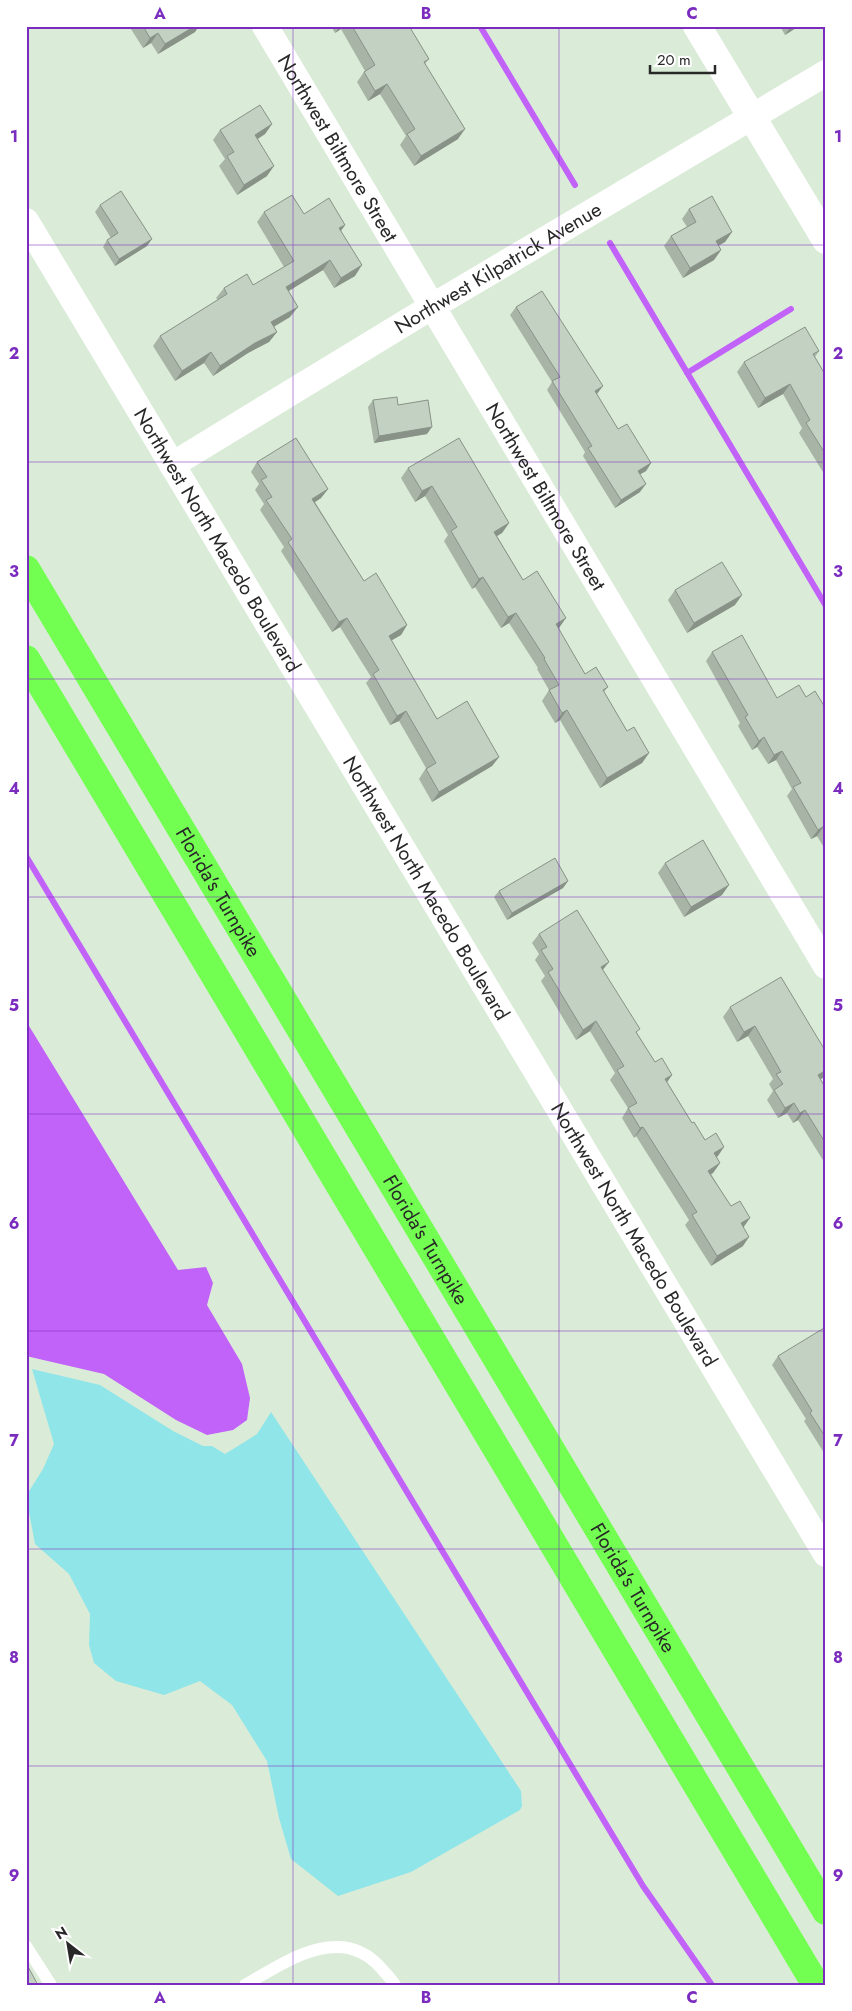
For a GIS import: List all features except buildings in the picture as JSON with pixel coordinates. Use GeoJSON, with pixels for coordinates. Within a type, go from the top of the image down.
{"type":"FeatureCollection","features":[{"type":"Feature","properties":{"kind":"highway","name":"Florida's Turnpike"},"geometry":{"type":"LineString","coordinates":[[26,569],[826,1911]]}},
{"type":"Feature","properties":{"kind":"highway"},"geometry":{"type":"LineString","coordinates":[[26,659],[816,1985]]}},
{"type":"Feature","properties":{"kind":"main road"},"geometry":{"type":"LineString","coordinates":[[697,26],[826,240]]}},
{"type":"Feature","properties":{"kind":"street","name":"Northwest Biltmore Street"},"geometry":{"type":"LineString","coordinates":[[265,26],[826,966]]}},
{"type":"Feature","properties":{"kind":"street","name":"Northwest Kilpatrick Avenue"},"geometry":{"type":"LineString","coordinates":[[172,465],[433,306],[826,73]]}},
{"type":"Feature","properties":{"kind":"street","name":"Northwest North Macedo Boulevard"},"geometry":{"type":"LineString","coordinates":[[26,221],[826,1554]]}},
{"type":"Feature","properties":{"kind":"lane"},"geometry":{"type":"LineString","coordinates":[[26,1946],[51,1985]]}},
{"type":"Feature","properties":{"kind":"lane"},"geometry":{"type":"LineString","coordinates":[[244,1985],[290,1959],[323,1947],[356,1949],[372,1958],[395,1985]]}},
{"type":"Feature","properties":{"kind":"shaded area"},"geometry":{"type":"Polygon","coordinates":[[[26,1021],[178,1270],[206,1267],[213,1283],[207,1305],[242,1364],[250,1398],[247,1420],[233,1430],[207,1435],[176,1420],[104,1374],[26,1356],[26,1021]]]}},
{"type":"Feature","properties":{"kind":"shaded area"},"geometry":{"type":"Polygon","coordinates":[[[32,1369],[100,1385],[173,1431],[203,1446],[212,1446],[225,1454],[257,1434],[271,1412],[521,1791],[522,1806],[520,1810],[411,1872],[338,1896],[291,1859],[279,1818],[267,1761],[232,1705],[200,1681],[164,1695],[116,1681],[94,1663],[89,1645],[90,1614],[69,1574],[35,1544],[26,1496],[43,1469],[54,1444],[32,1369]]]}},
{"type":"Feature","properties":{"kind":"waterway"},"geometry":{"type":"LineString","coordinates":[[480,26],[575,185]]}},
{"type":"Feature","properties":{"kind":"waterway"},"geometry":{"type":"LineString","coordinates":[[610,243],[826,606]]}},
{"type":"Feature","properties":{"kind":"waterway"},"geometry":{"type":"LineString","coordinates":[[687,373],[791,309]]}},
{"type":"Feature","properties":{"kind":"waterway"},"geometry":{"type":"LineString","coordinates":[[26,856],[643,1886],[712,1985]]}}]}
